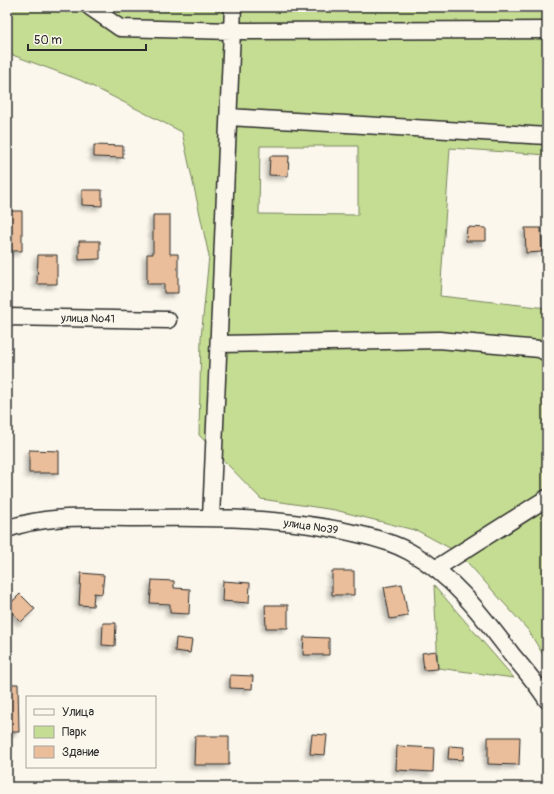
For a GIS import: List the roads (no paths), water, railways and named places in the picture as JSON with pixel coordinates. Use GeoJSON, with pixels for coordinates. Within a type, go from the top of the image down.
{"type":"FeatureCollection","features":[{"type":"Feature","properties":{"kind":"street"},"geometry":{"type":"LineString","coordinates":[[90,7],[120,28],[232,32],[547,30]]}},
{"type":"Feature","properties":{"kind":"street"},"geometry":{"type":"LineString","coordinates":[[211,518],[233,7]]}},
{"type":"Feature","properties":{"kind":"street"},"geometry":{"type":"LineString","coordinates":[[229,117],[547,136]]}},
{"type":"Feature","properties":{"kind":"street","name":"улица №41"},"geometry":{"type":"LineString","coordinates":[[7,317],[168,320]]}},
{"type":"Feature","properties":{"kind":"street"},"geometry":{"type":"LineString","coordinates":[[219,344],[439,340],[540,349],[547,353]]}},
{"type":"Feature","properties":{"kind":"street"},"geometry":{"type":"LineString","coordinates":[[435,568],[547,498]]}},
{"type":"Feature","properties":{"kind":"street","name":"улица №39"},"geometry":{"type":"LineString","coordinates":[[7,529],[23,523],[61,518],[211,518],[298,522],[329,526],[376,538],[410,552],[435,568],[488,622],[547,700]]}}]}
